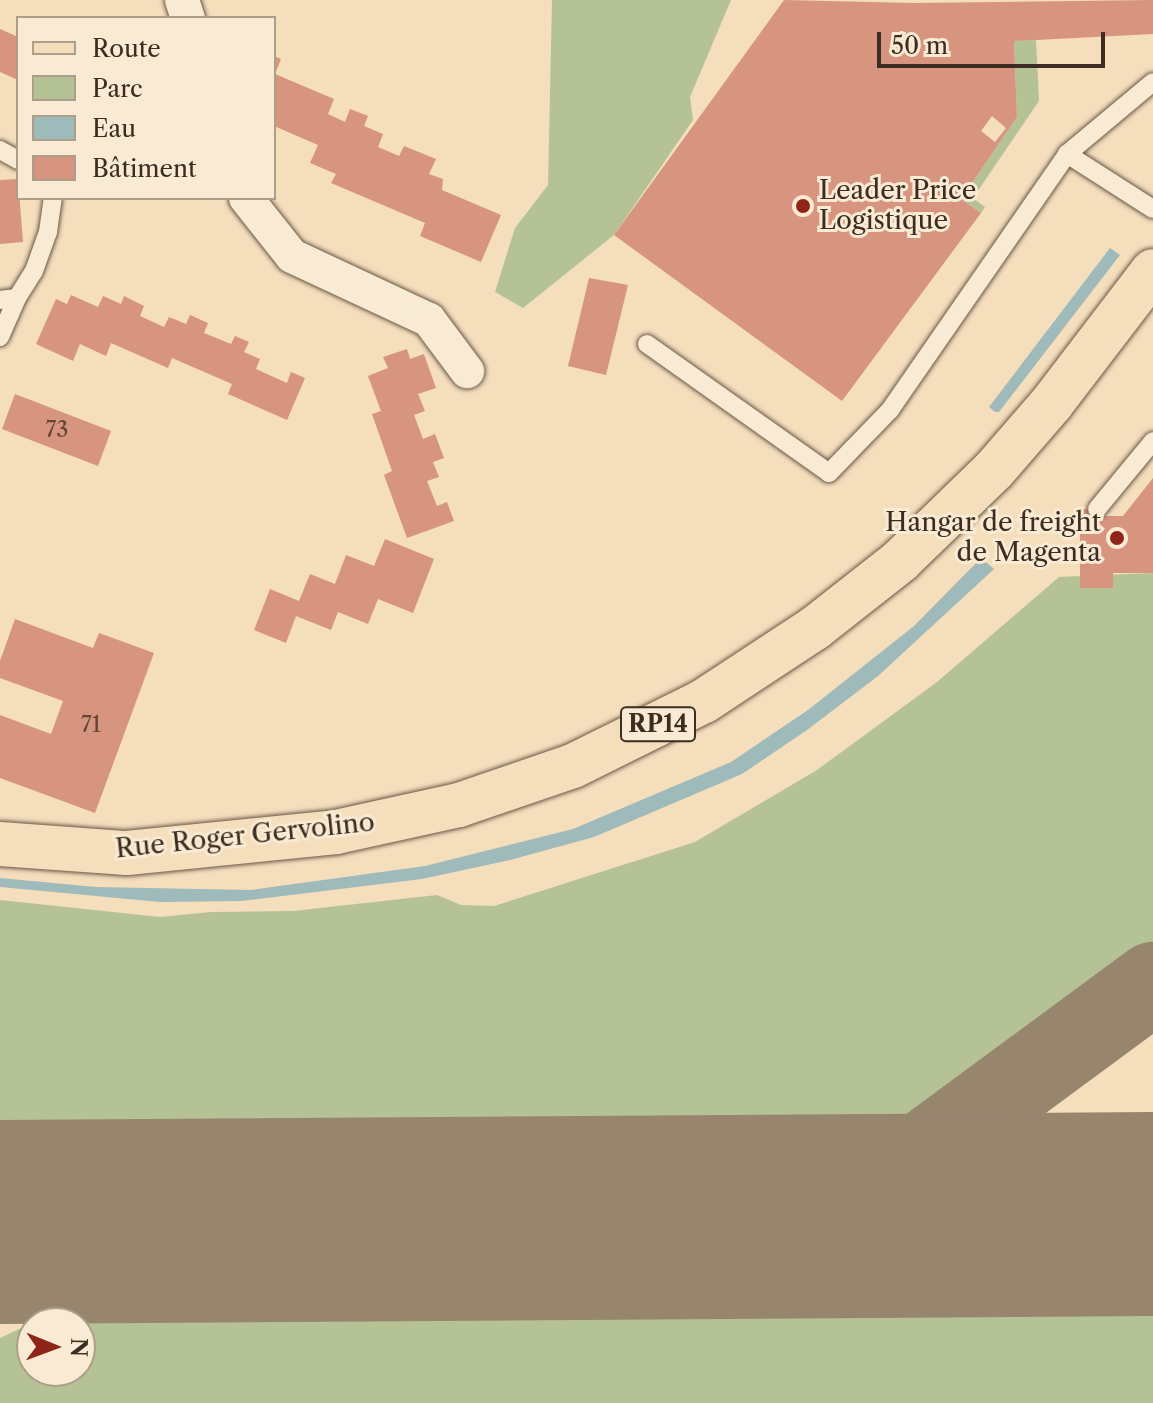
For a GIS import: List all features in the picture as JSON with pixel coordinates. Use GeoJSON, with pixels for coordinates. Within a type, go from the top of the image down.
{"type":"FeatureCollection","features":[{"type":"Feature","properties":{"kind":"main road","name":"Rue Roger Gervolino"},"geometry":{"type":"LineString","coordinates":[[0,844],[127,853],[336,832],[459,805],[573,766],[691,708],[815,628],[900,561],[1014,448],[1153,271]]}},
{"type":"Feature","properties":{"kind":"street"},"geometry":{"type":"LineString","coordinates":[[248,200],[292,256],[429,320],[467,371]]}},
{"type":"Feature","properties":{"kind":"lane"},"geometry":{"type":"LineString","coordinates":[[647,344],[829,473],[890,410],[1067,154],[1153,82]]}},
{"type":"Feature","properties":{"kind":"lane"},"geometry":{"type":"LineString","coordinates":[[1067,154],[1153,209]]}},
{"type":"Feature","properties":{"kind":"lane"},"geometry":{"type":"LineString","coordinates":[[0,337],[8,299],[34,271],[48,232],[53,200]]}},
{"type":"Feature","properties":{"kind":"lane"},"geometry":{"type":"LineString","coordinates":[[1097,509],[1153,441]]}},
{"type":"Feature","properties":{"kind":"green space"},"geometry":{"type":"Polygon","coordinates":[[[552,0],[731,0],[690,97],[693,120],[614,235],[523,308],[495,292],[515,228],[548,185],[552,0]]]}},
{"type":"Feature","properties":{"kind":"green space"},"geometry":{"type":"Polygon","coordinates":[[[1036,40],[1039,101],[973,198],[985,207],[981,213],[961,199],[1017,117],[1014,41],[1036,40]]]}},
{"type":"Feature","properties":{"kind":"green space"},"geometry":{"type":"Polygon","coordinates":[[[1153,573],[1153,949],[953,1097],[881,1141],[841,1150],[0,1147],[0,900],[160,917],[211,912],[293,911],[437,895],[461,905],[494,906],[695,842],[817,770],[937,682],[1059,577],[1153,573]]]}},
{"type":"Feature","properties":{"kind":"green space"},"geometry":{"type":"Polygon","coordinates":[[[1153,1292],[1153,1403],[0,1403],[0,1338],[16,1330],[16,1387],[96,1387],[96,1307],[68,1307],[83,1300],[1153,1292]]]}},
{"type":"Feature","properties":{"kind":"water"},"geometry":{"type":"Polygon","coordinates":[[[1110,248],[1120,255],[999,412],[995,412],[989,407],[1110,248]]]}},
{"type":"Feature","properties":{"kind":"water"},"geometry":{"type":"Polygon","coordinates":[[[981,558],[994,569],[878,676],[807,730],[742,774],[594,837],[510,860],[422,879],[241,901],[160,902],[0,887],[0,878],[96,887],[251,890],[425,866],[573,829],[731,762],[808,710],[914,626],[981,558]]]}},
{"type":"Feature","properties":{"kind":"building","name":"Leader Price Logistique"},"geometry":{"type":"Polygon","coordinates":[[[784,0],[913,3],[1153,0],[1153,34],[1014,41],[1017,117],[961,199],[981,213],[842,401],[614,235],[784,0]],[[992,116],[981,131],[995,142],[1006,128],[992,116]]]}},
{"type":"Feature","properties":{"kind":"building"},"geometry":{"type":"Polygon","coordinates":[[[0,29],[16,36],[16,79],[0,72],[0,29]]]}},
{"type":"Feature","properties":{"kind":"building"},"geometry":{"type":"Polygon","coordinates":[[[276,74],[334,99],[328,114],[345,122],[350,109],[368,116],[364,126],[383,134],[378,147],[399,156],[404,146],[436,159],[429,174],[443,179],[442,190],[501,215],[481,262],[420,236],[425,223],[331,183],[336,174],[310,163],[318,145],[276,127],[276,74]]]}},
{"type":"Feature","properties":{"kind":"building"},"geometry":{"type":"Polygon","coordinates":[[[16,179],[23,242],[0,244],[0,180],[16,179]]]}},
{"type":"Feature","properties":{"kind":"building"},"geometry":{"type":"Polygon","coordinates":[[[589,278],[628,285],[606,375],[568,366],[589,278]]]}},
{"type":"Feature","properties":{"kind":"building"},"geometry":{"type":"Polygon","coordinates":[[[71,295],[98,307],[103,296],[121,304],[124,296],[144,306],[140,316],[164,327],[169,317],[186,324],[190,315],[208,323],[204,333],[231,344],[235,336],[249,342],[244,352],[260,359],[256,369],[287,383],[291,372],[305,378],[287,420],[228,394],[232,384],[172,358],[168,368],[111,343],[106,356],[80,344],[73,361],[36,344],[56,299],[67,304],[71,295]]]}},
{"type":"Feature","properties":{"kind":"building"},"geometry":{"type":"Polygon","coordinates":[[[407,349],[410,359],[424,354],[436,388],[418,394],[425,411],[414,415],[423,439],[435,434],[444,458],[433,462],[439,477],[427,481],[437,506],[447,502],[454,521],[407,538],[384,475],[392,471],[372,414],[381,411],[368,376],[388,368],[383,357],[407,349]]]}},
{"type":"Feature","properties":{"kind":"building"},"geometry":{"type":"Polygon","coordinates":[[[15,394],[111,431],[98,466],[2,429],[15,394]]]}},
{"type":"Feature","properties":{"kind":"building","name":"Hangar de freight de Magenta"},"geometry":{"type":"Polygon","coordinates":[[[1153,478],[1153,573],[1113,573],[1113,588],[1080,588],[1080,509],[1097,509],[1097,516],[1123,516],[1153,478]]]}},
{"type":"Feature","properties":{"kind":"building"},"geometry":{"type":"Polygon","coordinates":[[[385,539],[434,559],[413,613],[378,599],[368,624],[338,612],[331,630],[296,616],[286,643],[254,630],[270,589],[299,601],[310,574],[335,584],[346,555],[374,566],[385,539]]]}},
{"type":"Feature","properties":{"kind":"building"},"geometry":{"type":"Polygon","coordinates":[[[15,619],[93,648],[99,633],[154,653],[95,813],[0,778],[0,715],[51,734],[63,701],[0,678],[0,661],[15,619]]]}},
{"type":"Feature","properties":{"kind":"taxiway"},"geometry":{"type":"LineString","coordinates":[[837,1216],[1153,983]]}},
{"type":"Feature","properties":{"kind":"taxiway"},"geometry":{"type":"LineString","coordinates":[[0,1275],[61,1239],[112,1222]]}},
{"type":"Feature","properties":{"kind":"runway"},"geometry":{"type":"LineString","coordinates":[[0,1222],[1153,1214]]}},
{"type":"Feature","properties":{"kind":"place","name":"Leader Price Logistique"},"geometry":{"type":"Point","coordinates":[803,206]}},
{"type":"Feature","properties":{"kind":"place","name":"Hangar de freight de Magenta"},"geometry":{"type":"Point","coordinates":[1117,538]}}]}
